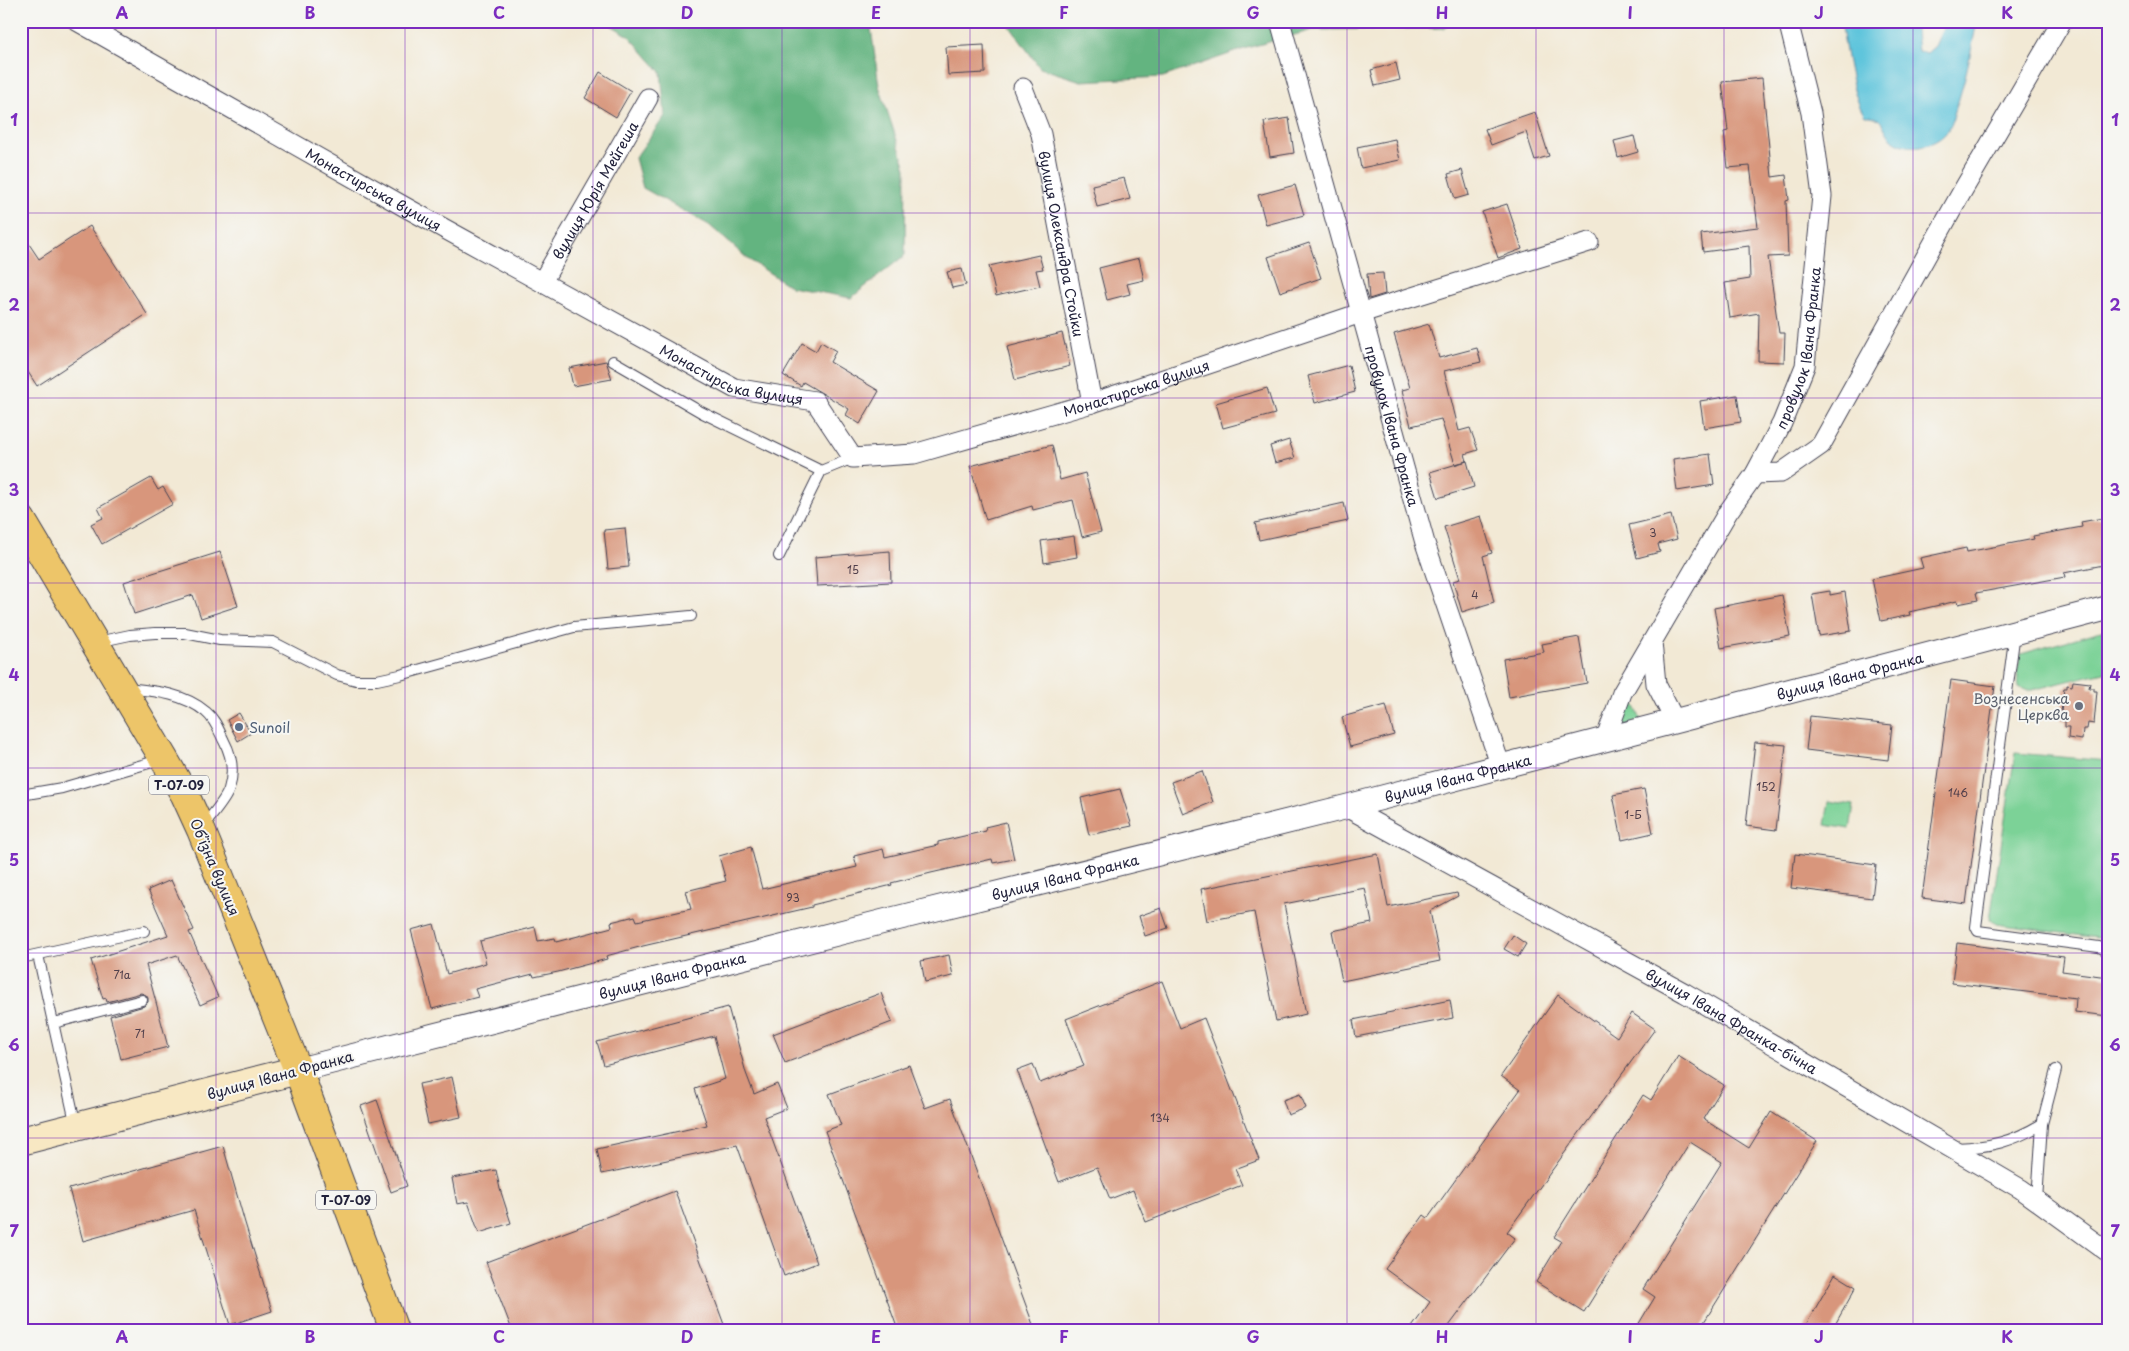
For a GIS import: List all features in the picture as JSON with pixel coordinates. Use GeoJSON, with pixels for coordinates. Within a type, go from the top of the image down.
{"type":"FeatureCollection","features":[{"type":"Feature","properties":{"kind":"main road","name":"Обʼїзна вулиця"},"geometry":{"type":"LineString","coordinates":[[21,519],[184,795],[201,830],[298,1070]]}},
{"type":"Feature","properties":{"kind":"main road","name":"вулиця Івана Франка"},"geometry":{"type":"LineString","coordinates":[[21,1141],[298,1070]]}},
{"type":"Feature","properties":{"kind":"main road","name":"Т-07-09"},"geometry":{"type":"LineString","coordinates":[[298,1070],[394,1330]]}},
{"type":"Feature","properties":{"kind":"street","name":"Монастирська вулиця"},"geometry":{"type":"LineString","coordinates":[[77,21],[734,388],[815,400],[853,458],[914,454],[1092,403],[1361,313],[1589,242]]}},
{"type":"Feature","properties":{"kind":"street","name":"провулок Івана Франка"},"geometry":{"type":"LineString","coordinates":[[1280,21],[1425,543],[1501,767]]}},
{"type":"Feature","properties":{"kind":"street","name":"провулок Івана Франка"},"geometry":{"type":"LineString","coordinates":[[1604,740],[1622,694],[1728,512],[1754,474],[1782,423],[1805,366],[1822,196],[1811,113],[1788,21]]}},
{"type":"Feature","properties":{"kind":"street"},"geometry":{"type":"LineString","coordinates":[[1754,474],[1782,473],[1821,445],[1963,190],[2062,21]]}},
{"type":"Feature","properties":{"kind":"street","name":"вулиця Олександра Стойки"},"geometry":{"type":"LineString","coordinates":[[1023,88],[1041,134],[1092,403]]}},
{"type":"Feature","properties":{"kind":"street","name":"вулиця Юрія Мейгеша"},"geometry":{"type":"LineString","coordinates":[[542,282],[648,98]]}},
{"type":"Feature","properties":{"kind":"street","name":"вулиця Івана Франка"},"geometry":{"type":"LineString","coordinates":[[298,1070],[1346,807],[2108,608]]}},
{"type":"Feature","properties":{"kind":"street"},"geometry":{"type":"LineString","coordinates":[[1652,642],[1656,684],[1675,721]]}},
{"type":"Feature","properties":{"kind":"street","name":"вулиця Івана Франка-бічна"},"geometry":{"type":"LineString","coordinates":[[1346,807],[1685,993],[2021,1188],[2108,1252]]}},
{"type":"Feature","properties":{"kind":"lane"},"geometry":{"type":"LineString","coordinates":[[613,361],[701,412],[821,471]]}},
{"type":"Feature","properties":{"kind":"lane"},"geometry":{"type":"LineString","coordinates":[[779,556],[821,471],[853,458]]}},
{"type":"Feature","properties":{"kind":"lane"},"geometry":{"type":"LineString","coordinates":[[94,643],[155,632],[185,633],[220,640],[273,642],[337,675],[356,680],[377,680],[574,627],[691,616]]}},
{"type":"Feature","properties":{"kind":"lane"},"geometry":{"type":"LineString","coordinates":[[2015,632],[1976,927],[1978,931],[2098,947],[2108,951]]}},
{"type":"Feature","properties":{"kind":"lane"},"geometry":{"type":"LineString","coordinates":[[121,688],[161,692],[178,697],[207,712],[216,724],[230,753],[232,770],[229,791],[201,830]]}},
{"type":"Feature","properties":{"kind":"lane"},"geometry":{"type":"LineString","coordinates":[[21,795],[62,788],[164,759]]}},
{"type":"Feature","properties":{"kind":"lane"},"geometry":{"type":"LineString","coordinates":[[21,958],[144,932]]}},
{"type":"Feature","properties":{"kind":"lane"},"geometry":{"type":"LineString","coordinates":[[38,955],[77,1127]]}},
{"type":"Feature","properties":{"kind":"lane"},"geometry":{"type":"LineString","coordinates":[[54,1024],[142,1000]]}},
{"type":"Feature","properties":{"kind":"lane"},"geometry":{"type":"LineString","coordinates":[[2037,1200],[2042,1124],[2056,1070]]}},
{"type":"Feature","properties":{"kind":"lane"},"geometry":{"type":"LineString","coordinates":[[1952,1148],[1984,1148],[2020,1137],[2042,1124]]}},
{"type":"Feature","properties":{"kind":"green space"},"geometry":{"type":"Polygon","coordinates":[[[604,21],[870,21],[879,86],[906,168],[905,255],[851,298],[791,287],[748,259],[709,225],[643,188],[635,158],[665,116],[661,72],[629,36],[604,21]]]}},
{"type":"Feature","properties":{"kind":"green space"},"geometry":{"type":"Polygon","coordinates":[[[1006,21],[1453,21],[1445,28],[1313,30],[1247,48],[1163,77],[1081,81],[1040,68],[1006,21]]]}},
{"type":"Feature","properties":{"kind":"green space"},"geometry":{"type":"Polygon","coordinates":[[[2108,629],[2108,671],[2028,691],[2019,687],[2017,672],[2021,654],[2108,629]]]}},
{"type":"Feature","properties":{"kind":"green space"},"geometry":{"type":"Polygon","coordinates":[[[1629,693],[1641,720],[1612,731],[1629,693]]]}},
{"type":"Feature","properties":{"kind":"green space"},"geometry":{"type":"Polygon","coordinates":[[[2015,753],[2108,761],[2108,924],[2105,939],[1996,924],[1990,919],[2015,753]]]}},
{"type":"Feature","properties":{"kind":"green space"},"geometry":{"type":"Polygon","coordinates":[[[1829,801],[1854,805],[1850,829],[1825,825],[1829,801]]]}},
{"type":"Feature","properties":{"kind":"water"},"geometry":{"type":"Polygon","coordinates":[[[1841,21],[1915,21],[1918,51],[1927,53],[1935,46],[1946,21],[1977,21],[1962,89],[1951,125],[1945,135],[1926,145],[1904,145],[1898,143],[1889,135],[1877,118],[1865,116],[1856,97],[1841,21]]]}},
{"type":"Feature","properties":{"kind":"building"},"geometry":{"type":"Polygon","coordinates":[[[984,45],[985,73],[948,75],[946,47],[984,45]]]}},
{"type":"Feature","properties":{"kind":"building"},"geometry":{"type":"Polygon","coordinates":[[[1396,63],[1400,80],[1375,86],[1371,70],[1396,63]]]}},
{"type":"Feature","properties":{"kind":"building"},"geometry":{"type":"Polygon","coordinates":[[[600,72],[631,91],[616,117],[585,98],[600,72]]]}},
{"type":"Feature","properties":{"kind":"building"},"geometry":{"type":"Polygon","coordinates":[[[1762,78],[1772,177],[1786,175],[1789,200],[1786,201],[1788,256],[1768,257],[1779,333],[1785,333],[1784,362],[1758,361],[1759,313],[1730,318],[1725,283],[1750,279],[1749,246],[1703,252],[1701,234],[1758,227],[1750,166],[1728,168],[1724,132],[1728,131],[1722,82],[1762,78]]]}},
{"type":"Feature","properties":{"kind":"building"},"geometry":{"type":"Polygon","coordinates":[[[1535,112],[1549,156],[1535,160],[1526,132],[1491,145],[1485,129],[1535,112]]]}},
{"type":"Feature","properties":{"kind":"building"},"geometry":{"type":"Polygon","coordinates":[[[1289,118],[1294,153],[1270,157],[1264,122],[1289,118]]]}},
{"type":"Feature","properties":{"kind":"building"},"geometry":{"type":"Polygon","coordinates":[[[1634,136],[1638,152],[1618,158],[1614,141],[1634,136]]]}},
{"type":"Feature","properties":{"kind":"building"},"geometry":{"type":"Polygon","coordinates":[[[1395,139],[1400,160],[1361,168],[1357,147],[1395,139]]]}},
{"type":"Feature","properties":{"kind":"building"},"geometry":{"type":"Polygon","coordinates":[[[1462,170],[1469,195],[1455,199],[1448,174],[1462,170]]]}},
{"type":"Feature","properties":{"kind":"building"},"geometry":{"type":"Polygon","coordinates":[[[1124,178],[1130,199],[1097,207],[1092,185],[1124,178]]]}},
{"type":"Feature","properties":{"kind":"building"},"geometry":{"type":"Polygon","coordinates":[[[1295,185],[1304,215],[1266,225],[1258,195],[1295,185]]]}},
{"type":"Feature","properties":{"kind":"building"},"geometry":{"type":"Polygon","coordinates":[[[1507,204],[1522,249],[1498,258],[1482,212],[1507,204]]]}},
{"type":"Feature","properties":{"kind":"building"},"geometry":{"type":"Polygon","coordinates":[[[90,226],[147,314],[37,386],[21,361],[21,232],[39,259],[90,226]]]}},
{"type":"Feature","properties":{"kind":"building"},"geometry":{"type":"Polygon","coordinates":[[[1309,243],[1321,278],[1280,292],[1268,257],[1309,243]]]}},
{"type":"Feature","properties":{"kind":"building"},"geometry":{"type":"Polygon","coordinates":[[[1039,255],[1043,269],[1036,270],[1040,286],[996,296],[989,266],[1039,255]]]}},
{"type":"Feature","properties":{"kind":"building"},"geometry":{"type":"Polygon","coordinates":[[[1139,258],[1144,280],[1127,284],[1130,294],[1107,300],[1099,268],[1139,258]]]}},
{"type":"Feature","properties":{"kind":"building"},"geometry":{"type":"Polygon","coordinates":[[[962,269],[966,285],[952,288],[947,272],[962,269]]]}},
{"type":"Feature","properties":{"kind":"building"},"geometry":{"type":"Polygon","coordinates":[[[1383,273],[1385,294],[1369,299],[1367,274],[1383,273]]]}},
{"type":"Feature","properties":{"kind":"building"},"geometry":{"type":"Polygon","coordinates":[[[1429,324],[1439,358],[1477,348],[1481,362],[1444,371],[1459,431],[1470,428],[1478,450],[1465,454],[1467,461],[1455,464],[1441,419],[1411,426],[1402,390],[1410,388],[1394,334],[1429,324]]]}},
{"type":"Feature","properties":{"kind":"building"},"geometry":{"type":"Polygon","coordinates":[[[1062,333],[1070,366],[1015,380],[1007,347],[1062,333]]]}},
{"type":"Feature","properties":{"kind":"building"},"geometry":{"type":"Polygon","coordinates":[[[821,342],[836,351],[830,362],[879,391],[860,424],[846,415],[849,409],[803,382],[801,386],[783,375],[802,343],[816,351],[821,342]]]}},
{"type":"Feature","properties":{"kind":"building"},"geometry":{"type":"Polygon","coordinates":[[[606,361],[612,379],[573,386],[569,368],[606,361]]]}},
{"type":"Feature","properties":{"kind":"building"},"geometry":{"type":"Polygon","coordinates":[[[1349,365],[1355,392],[1315,403],[1308,376],[1349,365]]]}},
{"type":"Feature","properties":{"kind":"building"},"geometry":{"type":"Polygon","coordinates":[[[1267,388],[1275,414],[1223,428],[1216,403],[1267,388]]]}},
{"type":"Feature","properties":{"kind":"building"},"geometry":{"type":"Polygon","coordinates":[[[1737,395],[1741,422],[1704,428],[1700,401],[1737,395]]]}},
{"type":"Feature","properties":{"kind":"building"},"geometry":{"type":"Polygon","coordinates":[[[1289,440],[1295,458],[1275,463],[1270,446],[1289,440]]]}},
{"type":"Feature","properties":{"kind":"building"},"geometry":{"type":"Polygon","coordinates":[[[1052,445],[1060,480],[1085,473],[1101,532],[1082,537],[1073,500],[1033,510],[1032,506],[986,520],[970,466],[1052,445]]]}},
{"type":"Feature","properties":{"kind":"building"},"geometry":{"type":"Polygon","coordinates":[[[1710,454],[1714,485],[1677,491],[1673,459],[1710,454]]]}},
{"type":"Feature","properties":{"kind":"building"},"geometry":{"type":"Polygon","coordinates":[[[1467,461],[1474,487],[1438,498],[1430,472],[1467,461]]]}},
{"type":"Feature","properties":{"kind":"building"},"geometry":{"type":"Polygon","coordinates":[[[151,478],[158,490],[163,487],[173,504],[102,544],[91,524],[103,518],[98,508],[151,478]]]}},
{"type":"Feature","properties":{"kind":"building"},"geometry":{"type":"Polygon","coordinates":[[[1344,503],[1348,521],[1259,540],[1255,523],[1344,503]]]}},
{"type":"Feature","properties":{"kind":"building"},"geometry":{"type":"Polygon","coordinates":[[[1671,515],[1677,539],[1658,544],[1660,552],[1637,558],[1629,525],[1671,515]]]}},
{"type":"Feature","properties":{"kind":"building"},"geometry":{"type":"Polygon","coordinates":[[[1481,516],[1492,553],[1483,556],[1494,602],[1462,612],[1453,581],[1460,579],[1444,527],[1481,516]]]}},
{"type":"Feature","properties":{"kind":"building"},"geometry":{"type":"Polygon","coordinates":[[[2108,517],[2108,564],[2064,573],[2065,577],[1976,593],[1978,600],[1958,604],[1957,601],[1909,612],[1910,615],[1881,621],[1872,579],[1923,568],[1920,558],[1966,548],[1967,552],[2034,539],[2033,536],[2082,527],[2081,522],[2108,517]]]}},
{"type":"Feature","properties":{"kind":"building"},"geometry":{"type":"Polygon","coordinates":[[[625,528],[629,567],[608,569],[604,530],[625,528]]]}},
{"type":"Feature","properties":{"kind":"building"},"geometry":{"type":"Polygon","coordinates":[[[1074,536],[1077,557],[1044,563],[1041,541],[1074,536]]]}},
{"type":"Feature","properties":{"kind":"building"},"geometry":{"type":"Polygon","coordinates":[[[890,551],[891,582],[817,586],[815,557],[890,551]]]}},
{"type":"Feature","properties":{"kind":"building"},"geometry":{"type":"Polygon","coordinates":[[[220,552],[238,606],[201,618],[193,595],[134,614],[124,582],[220,552]]]}},
{"type":"Feature","properties":{"kind":"building"},"geometry":{"type":"Polygon","coordinates":[[[1830,591],[1830,595],[1845,592],[1851,631],[1819,636],[1812,594],[1830,591]]]}},
{"type":"Feature","properties":{"kind":"building"},"geometry":{"type":"Polygon","coordinates":[[[1782,595],[1790,636],[1721,648],[1714,608],[1782,595]]]}},
{"type":"Feature","properties":{"kind":"building"},"geometry":{"type":"Polygon","coordinates":[[[1579,637],[1587,683],[1509,697],[1503,659],[1544,652],[1542,644],[1579,637]]]}},
{"type":"Feature","properties":{"kind":"building"},"geometry":{"type":"Polygon","coordinates":[[[1951,680],[1995,686],[1966,904],[1922,898],[1951,680]]]}},
{"type":"Feature","properties":{"kind":"building","name":"Вознесенська Церква"},"geometry":{"type":"Polygon","coordinates":[[[2073,681],[2090,683],[2089,688],[2094,688],[2094,691],[2097,691],[2094,724],[2088,723],[2087,729],[2083,729],[2082,740],[2068,738],[2069,727],[2065,727],[2065,721],[2060,720],[2064,688],[2067,688],[2067,685],[2072,686],[2073,681]]]}},
{"type":"Feature","properties":{"kind":"building"},"geometry":{"type":"Polygon","coordinates":[[[1386,705],[1394,735],[1350,747],[1342,717],[1386,705]]]}},
{"type":"Feature","properties":{"kind":"building","name":"Sunoil"},"geometry":{"type":"Polygon","coordinates":[[[239,713],[251,733],[238,741],[227,720],[239,713]]]}},
{"type":"Feature","properties":{"kind":"building"},"geometry":{"type":"Polygon","coordinates":[[[1810,716],[1892,725],[1888,760],[1806,750],[1810,716]]]}},
{"type":"Feature","properties":{"kind":"building"},"geometry":{"type":"Polygon","coordinates":[[[1755,742],[1786,745],[1776,830],[1746,826],[1755,742]]]}},
{"type":"Feature","properties":{"kind":"building"},"geometry":{"type":"Polygon","coordinates":[[[1202,771],[1213,802],[1183,814],[1171,782],[1202,771]]]}},
{"type":"Feature","properties":{"kind":"building"},"geometry":{"type":"Polygon","coordinates":[[[1120,789],[1132,826],[1089,835],[1081,798],[1120,789]]]}},
{"type":"Feature","properties":{"kind":"building"},"geometry":{"type":"Polygon","coordinates":[[[1644,789],[1653,833],[1622,840],[1613,795],[1644,789]]]}},
{"type":"Feature","properties":{"kind":"building"},"geometry":{"type":"Polygon","coordinates":[[[1006,822],[1014,859],[993,863],[992,859],[931,873],[812,905],[812,907],[643,946],[606,956],[607,959],[558,972],[534,977],[533,974],[475,989],[478,997],[432,1009],[411,930],[434,924],[447,974],[486,963],[480,941],[535,927],[538,941],[555,938],[556,942],[612,927],[611,922],[635,916],[637,921],[691,909],[686,891],[726,881],[719,856],[751,847],[762,889],[857,867],[854,856],[883,849],[885,857],[938,845],[938,842],[986,831],[985,827],[1006,822]]]}},
{"type":"Feature","properties":{"kind":"building"},"geometry":{"type":"Polygon","coordinates":[[[1378,854],[1388,907],[1457,893],[1458,896],[1430,911],[1440,961],[1342,981],[1332,931],[1372,923],[1365,888],[1284,904],[1306,1014],[1276,1021],[1254,912],[1207,921],[1201,889],[1378,854]]]}},
{"type":"Feature","properties":{"kind":"building"},"geometry":{"type":"Polygon","coordinates":[[[1795,854],[1876,865],[1872,898],[1791,888],[1795,854]]]}},
{"type":"Feature","properties":{"kind":"building"},"geometry":{"type":"Polygon","coordinates":[[[171,880],[194,930],[189,932],[218,997],[200,1005],[177,955],[146,965],[168,1047],[121,1059],[110,1016],[144,1006],[148,1002],[148,998],[141,993],[107,1002],[106,998],[103,999],[91,960],[168,935],[148,890],[171,880]]]}},
{"type":"Feature","properties":{"kind":"building"},"geometry":{"type":"Polygon","coordinates":[[[1161,908],[1168,928],[1145,936],[1139,916],[1161,908]]]}},
{"type":"Feature","properties":{"kind":"building"},"geometry":{"type":"Polygon","coordinates":[[[1513,935],[1526,944],[1518,957],[1504,949],[1513,935]]]}},
{"type":"Feature","properties":{"kind":"building"},"geometry":{"type":"Polygon","coordinates":[[[1957,943],[2064,957],[2062,971],[2108,977],[2108,1016],[2075,1012],[2076,998],[1952,983],[1957,943]]]}},
{"type":"Feature","properties":{"kind":"building"},"geometry":{"type":"Polygon","coordinates":[[[949,955],[953,976],[925,982],[921,961],[949,955]]]}},
{"type":"Feature","properties":{"kind":"building"},"geometry":{"type":"Polygon","coordinates":[[[1162,981],[1180,1028],[1204,1018],[1259,1160],[1235,1169],[1242,1185],[1146,1222],[1133,1190],[1110,1199],[1097,1167],[1059,1182],[1017,1070],[1033,1064],[1040,1083],[1084,1066],[1066,1019],[1162,981]]]}},
{"type":"Feature","properties":{"kind":"building"},"geometry":{"type":"Polygon","coordinates":[[[881,993],[892,1022],[785,1063],[773,1034],[881,993]]]}},
{"type":"Feature","properties":{"kind":"building"},"geometry":{"type":"Polygon","coordinates":[[[1558,995],[1617,1037],[1632,1013],[1655,1029],[1507,1232],[1515,1238],[1446,1330],[1410,1330],[1430,1302],[1385,1269],[1424,1215],[1428,1218],[1520,1090],[1501,1076],[1558,995]]]}},
{"type":"Feature","properties":{"kind":"building"},"geometry":{"type":"Polygon","coordinates":[[[1450,1000],[1453,1018],[1356,1037],[1353,1020],[1450,1000]]]}},
{"type":"Feature","properties":{"kind":"building"},"geometry":{"type":"Polygon","coordinates":[[[728,1007],[746,1073],[754,1094],[777,1084],[787,1108],[764,1117],[817,1263],[784,1276],[737,1145],[602,1174],[597,1149],[707,1125],[695,1089],[725,1079],[714,1036],[604,1065],[597,1042],[728,1007]]]}},
{"type":"Feature","properties":{"kind":"building"},"geometry":{"type":"Polygon","coordinates":[[[1678,1056],[1724,1085],[1703,1119],[1749,1148],[1771,1112],[1817,1141],[1699,1330],[1635,1330],[1655,1297],[1643,1289],[1722,1162],[1690,1142],[1584,1312],[1536,1282],[1561,1241],[1554,1237],[1643,1095],[1651,1100],[1678,1056]]]}},
{"type":"Feature","properties":{"kind":"building"},"geometry":{"type":"Polygon","coordinates":[[[909,1065],[925,1108],[950,1099],[1035,1330],[898,1330],[825,1131],[841,1125],[829,1094],[909,1065]]]}},
{"type":"Feature","properties":{"kind":"building"},"geometry":{"type":"Polygon","coordinates":[[[452,1077],[461,1117],[428,1124],[419,1084],[452,1077]]]}},
{"type":"Feature","properties":{"kind":"building"},"geometry":{"type":"Polygon","coordinates":[[[1300,1094],[1306,1108],[1288,1115],[1283,1100],[1300,1094]]]}},
{"type":"Feature","properties":{"kind":"building"},"geometry":{"type":"Polygon","coordinates":[[[377,1100],[407,1186],[391,1192],[361,1106],[377,1100]]]}},
{"type":"Feature","properties":{"kind":"building"},"geometry":{"type":"Polygon","coordinates":[[[223,1146],[272,1311],[230,1325],[194,1210],[83,1241],[69,1189],[223,1146]]]}},
{"type":"Feature","properties":{"kind":"building"},"geometry":{"type":"Polygon","coordinates":[[[496,1170],[511,1223],[479,1233],[468,1202],[457,1204],[452,1178],[496,1170]]]}},
{"type":"Feature","properties":{"kind":"building"},"geometry":{"type":"Polygon","coordinates":[[[675,1191],[726,1330],[512,1330],[486,1262],[675,1191]]]}},
{"type":"Feature","properties":{"kind":"building"},"geometry":{"type":"Polygon","coordinates":[[[1835,1274],[1856,1287],[1832,1330],[1803,1330],[1835,1274]]]}},
{"type":"Feature","properties":{"kind":"place","name":"Вознесенська Церква"},"geometry":{"type":"Point","coordinates":[2079,706]}},
{"type":"Feature","properties":{"kind":"place","name":"Sunoil"},"geometry":{"type":"Point","coordinates":[239,727]}}]}
